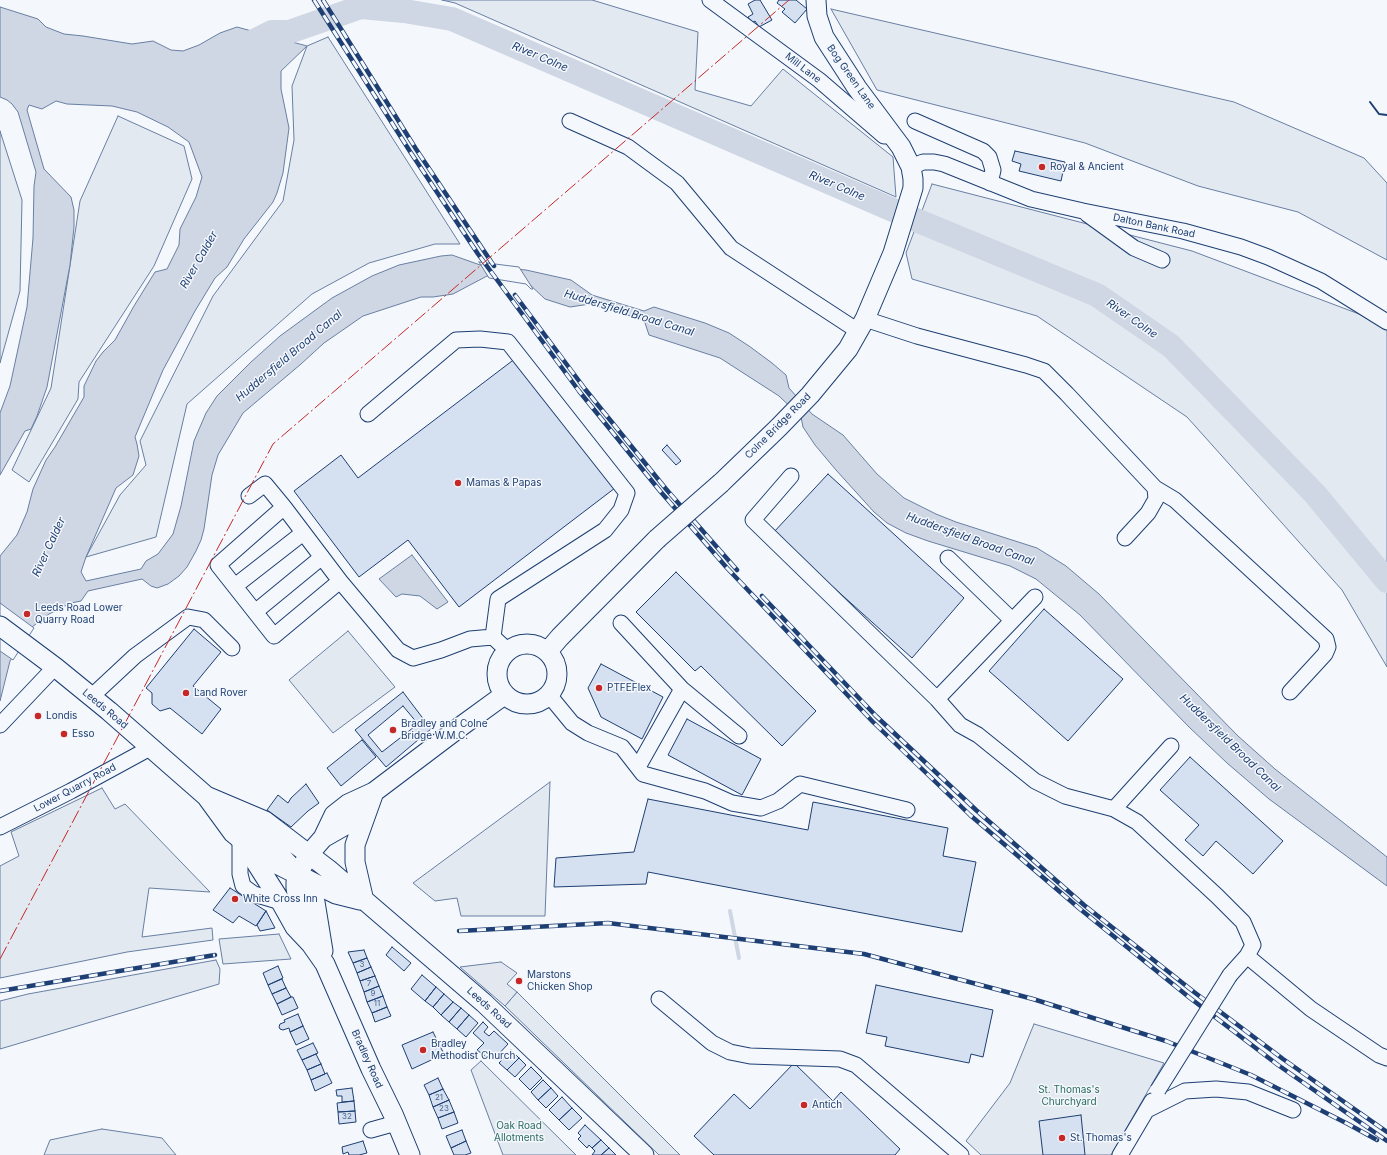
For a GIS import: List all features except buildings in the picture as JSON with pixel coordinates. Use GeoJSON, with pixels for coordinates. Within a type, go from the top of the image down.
{"type":"FeatureCollection","features":[{"type":"Feature","properties":{"kind":"main road","name":"Bog Green Lane"},"geometry":{"type":"LineString","coordinates":[[816,0],[817,16],[824,37],[857,88],[897,141]]}},
{"type":"Feature","properties":{"kind":"main road","name":"Colne Bridge Road"},"geometry":{"type":"LineString","coordinates":[[548,651],[560,637],[657,540],[721,483],[779,427],[820,384],[848,349],[862,325],[893,253],[913,188],[911,167],[897,141]]}},
{"type":"Feature","properties":{"kind":"main road","name":"Leeds Road"},"geometry":{"type":"LineString","coordinates":[[0,626],[52,660],[91,697],[206,796],[233,833],[261,856],[336,894],[364,901]]}},
{"type":"Feature","properties":{"kind":"main road"},"geometry":{"type":"LineString","coordinates":[[532,644],[541,646],[548,651],[554,659],[557,668],[555,687],[542,701],[533,704],[515,702],[500,689],[497,679],[497,668],[501,659],[508,651],[515,646],[532,644]]}},
{"type":"Feature","properties":{"kind":"main road"},"geometry":{"type":"LineString","coordinates":[[311,944],[296,888],[298,874],[309,854],[323,838],[344,826],[357,814],[374,792],[504,694]]}},
{"type":"Feature","properties":{"kind":"main road"},"geometry":{"type":"LineString","coordinates":[[319,925],[326,912],[333,907],[342,904],[364,901],[355,862],[355,845],[374,792]]}},
{"type":"Feature","properties":{"kind":"main road","name":"Leeds Road"},"geometry":{"type":"LineString","coordinates":[[206,796],[264,821],[328,869],[484,1003],[644,1155]]}},
{"type":"Feature","properties":{"kind":"main road","name":"Bradley Road"},"geometry":{"type":"LineString","coordinates":[[236,810],[253,831],[279,854],[308,886],[315,902],[325,964]]}},
{"type":"Feature","properties":{"kind":"main road","name":"Bradley Road"},"geometry":{"type":"LineString","coordinates":[[242,840],[282,902],[295,928],[311,944],[325,964],[410,1155]]}},
{"type":"Feature","properties":{"kind":"street","name":"Mill Lane"},"geometry":{"type":"LineString","coordinates":[[710,0],[819,80],[884,136],[897,141]]}},
{"type":"Feature","properties":{"kind":"street"},"geometry":{"type":"LineString","coordinates":[[570,121],[628,147],[677,183],[731,248],[862,325],[917,336],[1044,371],[1154,488],[1175,500],[1326,639],[1328,646],[1325,654],[1290,692]]}},
{"type":"Feature","properties":{"kind":"street"},"geometry":{"type":"LineString","coordinates":[[915,121],[983,151],[989,157],[993,170],[990,183]]}},
{"type":"Feature","properties":{"kind":"street","name":"Dalton Bank Road"},"geometry":{"type":"LineString","coordinates":[[911,167],[923,162],[944,164],[1031,199],[1082,211],[1183,231],[1248,249],[1321,281],[1387,322]]}},
{"type":"Feature","properties":{"kind":"street"},"geometry":{"type":"LineString","coordinates":[[1082,211],[1134,248],[1162,260]]}},
{"type":"Feature","properties":{"kind":"street"},"geometry":{"type":"LineString","coordinates":[[368,414],[456,340],[480,339],[508,342],[627,493],[621,510],[605,530],[498,599],[493,637]]}},
{"type":"Feature","properties":{"kind":"street"},"geometry":{"type":"LineString","coordinates":[[791,476],[752,520],[937,699],[960,725],[978,735],[1035,781],[1065,796],[1114,809],[1137,822],[1194,874],[1243,922],[1253,945],[1247,956],[1230,975],[1158,1090],[1120,1155]]}},
{"type":"Feature","properties":{"kind":"street"},"geometry":{"type":"LineString","coordinates":[[249,496],[265,484],[340,581],[398,650],[413,658],[441,650],[470,639],[493,637],[508,651]]}},
{"type":"Feature","properties":{"kind":"street"},"geometry":{"type":"LineString","coordinates":[[1125,538],[1148,513],[1156,499],[1154,488]]}},
{"type":"Feature","properties":{"kind":"street"},"geometry":{"type":"LineString","coordinates":[[284,507],[218,565],[274,636],[340,581]]}},
{"type":"Feature","properties":{"kind":"street"},"geometry":{"type":"LineString","coordinates":[[235,586],[303,533]]}},
{"type":"Feature","properties":{"kind":"street"},"geometry":{"type":"LineString","coordinates":[[255,612],[322,557]]}},
{"type":"Feature","properties":{"kind":"street"},"geometry":{"type":"LineString","coordinates":[[948,558],[1012,620]]}},
{"type":"Feature","properties":{"kind":"street"},"geometry":{"type":"LineString","coordinates":[[937,699],[1035,597]]}},
{"type":"Feature","properties":{"kind":"street"},"geometry":{"type":"LineString","coordinates":[[91,697],[135,656],[188,617],[204,620],[232,648]]}},
{"type":"Feature","properties":{"kind":"street"},"geometry":{"type":"LineString","coordinates":[[621,623],[682,689],[739,736]]}},
{"type":"Feature","properties":{"kind":"street"},"geometry":{"type":"LineString","coordinates":[[0,725],[52,660]]}},
{"type":"Feature","properties":{"kind":"street"},"geometry":{"type":"LineString","coordinates":[[638,767],[682,689]]}},
{"type":"Feature","properties":{"kind":"street"},"geometry":{"type":"LineString","coordinates":[[549,695],[572,723],[588,733],[622,747],[644,774],[705,790],[732,803],[761,808],[778,801],[800,784],[907,810]]}},
{"type":"Feature","properties":{"kind":"street"},"geometry":{"type":"LineString","coordinates":[[1114,809],[1171,746]]}},
{"type":"Feature","properties":{"kind":"street","name":"Lower Quarry Road"},"geometry":{"type":"LineString","coordinates":[[0,827],[71,791],[150,748]]}},
{"type":"Feature","properties":{"kind":"street"},"geometry":{"type":"LineString","coordinates":[[1247,956],[1311,1009],[1379,1055],[1387,1058]]}},
{"type":"Feature","properties":{"kind":"street"},"geometry":{"type":"LineString","coordinates":[[659,999],[712,1043],[730,1052],[750,1056],[840,1059],[856,1065],[961,1155]]}},
{"type":"Feature","properties":{"kind":"street"},"geometry":{"type":"LineString","coordinates":[[1147,1110],[1185,1091],[1216,1089],[1248,1092],[1293,1110]]}},
{"type":"Feature","properties":{"kind":"street"},"geometry":{"type":"LineString","coordinates":[[371,1130],[396,1123]]}},
{"type":"Feature","properties":{"kind":"green space"},"geometry":{"type":"Polygon","coordinates":[[[442,0],[592,0],[698,32],[695,90],[751,106],[783,69],[893,157],[896,197],[455,3],[442,0]]]}},
{"type":"Feature","properties":{"kind":"green space"},"geometry":{"type":"Polygon","coordinates":[[[831,9],[1234,102],[1364,158],[1387,183],[1387,260],[1298,212],[1198,186],[1085,143],[877,90],[831,9]]]}},
{"type":"Feature","properties":{"kind":"green space"},"geometry":{"type":"Polygon","coordinates":[[[328,37],[460,244],[435,244],[369,263],[312,294],[187,404],[156,537],[86,557],[120,495],[146,465],[140,441],[213,296],[283,201],[294,140],[292,86],[307,46],[328,37]]]}},
{"type":"Feature","properties":{"kind":"green space"},"geometry":{"type":"Polygon","coordinates":[[[118,116],[184,146],[192,179],[154,266],[79,382],[78,399],[29,482],[12,470],[51,388],[80,201],[118,116]]]}},
{"type":"Feature","properties":{"kind":"green space"},"geometry":{"type":"Polygon","coordinates":[[[0,131],[22,200],[20,291],[0,363],[0,131]]]}},
{"type":"Feature","properties":{"kind":"green space"},"geometry":{"type":"Polygon","coordinates":[[[932,184],[1192,251],[1367,317],[1387,330],[1387,667],[1342,590],[1187,417],[1037,316],[912,279],[906,253],[932,184]]]}},
{"type":"Feature","properties":{"kind":"green space"},"geometry":{"type":"Polygon","coordinates":[[[348,631],[395,687],[333,733],[289,680],[348,631]]]}},
{"type":"Feature","properties":{"kind":"green space"},"geometry":{"type":"Polygon","coordinates":[[[550,782],[545,916],[461,916],[457,898],[435,901],[413,883],[550,782]]]}},
{"type":"Feature","properties":{"kind":"green space"},"geometry":{"type":"Polygon","coordinates":[[[102,788],[115,809],[125,804],[210,892],[149,888],[142,937],[212,928],[213,940],[127,952],[0,978],[0,866],[19,856],[11,832],[102,788]]]}},
{"type":"Feature","properties":{"kind":"green space"},"geometry":{"type":"Polygon","coordinates":[[[279,934],[291,959],[223,964],[219,939],[279,934]]]}},
{"type":"Feature","properties":{"kind":"green space"},"geometry":{"type":"Polygon","coordinates":[[[216,960],[220,969],[219,984],[0,1049],[0,1001],[28,994],[216,960]]]}},
{"type":"Feature","properties":{"kind":"green space"},"geometry":{"type":"Polygon","coordinates":[[[517,992],[680,1155],[659,1155],[505,1006],[517,992]]]}},
{"type":"Feature","properties":{"kind":"green space","name":"St. Thomas's Churchyard"},"geometry":{"type":"Polygon","coordinates":[[[1034,1024],[1164,1063],[1111,1155],[981,1155],[966,1141],[1010,1083],[1034,1024]]]}},
{"type":"Feature","properties":{"kind":"green space","name":"Oak Road Allotments"},"geometry":{"type":"Polygon","coordinates":[[[481,1061],[576,1155],[503,1155],[471,1070],[481,1061]]]}},
{"type":"Feature","properties":{"kind":"green space"},"geometry":{"type":"Polygon","coordinates":[[[102,1129],[162,1138],[176,1155],[44,1155],[50,1140],[102,1129]]]}},
{"type":"Feature","properties":{"kind":"shaded area"},"geometry":{"type":"Polygon","coordinates":[[[501,962],[517,973],[507,984],[517,992],[505,1006],[460,967],[501,962]]]}},
{"type":"Feature","properties":{"kind":"water"},"geometry":{"type":"Polygon","coordinates":[[[0,7],[38,19],[46,27],[64,34],[132,44],[153,41],[171,50],[183,51],[199,45],[220,33],[237,27],[307,46],[281,71],[281,89],[289,128],[283,173],[277,193],[273,202],[244,239],[227,267],[215,278],[163,370],[135,437],[139,456],[133,475],[116,488],[86,557],[81,572],[86,581],[141,569],[146,561],[158,554],[173,534],[181,506],[194,441],[206,413],[217,396],[280,336],[332,298],[372,276],[399,265],[452,255],[483,266],[526,270],[571,280],[592,295],[644,311],[654,307],[705,323],[729,333],[749,346],[786,375],[789,388],[812,414],[843,435],[877,474],[904,498],[956,522],[1037,548],[1066,566],[1099,594],[1238,736],[1275,769],[1387,857],[1387,886],[1269,799],[1227,763],[1189,727],[1080,615],[1036,579],[1010,566],[928,541],[906,533],[887,523],[874,512],[836,470],[815,445],[803,427],[801,417],[779,396],[720,358],[649,335],[644,320],[590,304],[570,307],[545,299],[527,282],[487,276],[453,294],[421,297],[363,316],[324,343],[243,413],[218,455],[212,475],[201,540],[187,567],[179,576],[168,584],[157,588],[151,586],[142,579],[88,591],[81,601],[71,603],[49,614],[32,627],[10,661],[0,701],[0,556],[17,535],[27,512],[33,489],[46,460],[84,397],[84,386],[96,361],[115,340],[155,272],[167,269],[179,245],[180,229],[196,197],[202,177],[189,142],[168,127],[137,112],[112,106],[67,104],[56,101],[42,109],[29,105],[27,110],[44,169],[71,197],[74,210],[74,227],[70,265],[47,387],[31,429],[25,431],[0,475],[0,413],[10,386],[27,307],[33,238],[34,186],[36,172],[18,112],[12,104],[0,97],[0,7]]]}},
{"type":"Feature","properties":{"kind":"water"},"geometry":{"type":"Polygon","coordinates":[[[412,555],[448,602],[437,609],[420,596],[402,594],[396,597],[379,579],[412,555]]]}},
{"type":"Feature","properties":{"kind":"pier"},"geometry":{"type":"Polygon","coordinates":[[[479,262],[519,267],[533,289],[526,284],[489,278],[479,262]]]}},
{"type":"Feature","properties":{"kind":"pier"},"geometry":{"type":"Polygon","coordinates":[[[0,603],[34,628],[13,660],[0,651],[0,603]]]}},
{"type":"Feature","properties":{"kind":"waterway","name":"River Colne"},"geometry":{"type":"LineString","coordinates":[[238,49],[272,32],[289,32],[361,7],[404,11],[452,19],[916,220],[1097,295],[1171,346],[1315,494],[1387,581]]}},
{"type":"Feature","properties":{"kind":"waterway"},"geometry":{"type":"LineString","coordinates":[[730,911],[739,958]]}},
{"type":"Feature","properties":{"kind":"railway"},"geometry":{"type":"LineString","coordinates":[[314,0],[411,153],[478,254],[579,391],[660,491],[727,568],[873,722],[970,815],[1080,909],[1190,998],[1278,1065],[1387,1141]]}},
{"type":"Feature","properties":{"kind":"railway"},"geometry":{"type":"LineString","coordinates":[[323,0],[416,149],[494,266]]}},
{"type":"Feature","properties":{"kind":"railway"},"geometry":{"type":"LineString","coordinates":[[515,295],[585,389],[666,489],[737,570]]}},
{"type":"Feature","properties":{"kind":"railway"},"geometry":{"type":"LineString","coordinates":[[762,596],[876,716],[976,810],[1084,905],[1194,992],[1283,1059],[1387,1132]]}},
{"type":"Feature","properties":{"kind":"railway"},"geometry":{"type":"LineString","coordinates":[[459,931],[608,923],[864,954],[1033,999],[1166,1041],[1251,1075],[1377,1140]]}},
{"type":"Feature","properties":{"kind":"railway"},"geometry":{"type":"LineString","coordinates":[[0,991],[215,955]]}},
{"type":"Feature","properties":{"kind":"wall"},"geometry":{"type":"LineString","coordinates":[[1370,102],[1379,114],[1387,115]]}},
{"type":"Feature","properties":{"kind":"power"},"geometry":{"type":"LineString","coordinates":[[0,959],[273,444],[789,0]]}},
{"type":"Feature","properties":{"kind":"place","name":"Royal & Ancient"},"geometry":{"type":"Point","coordinates":[1042,167]}},
{"type":"Feature","properties":{"kind":"place","name":"Mamas & Papas"},"geometry":{"type":"Point","coordinates":[458,483]}},
{"type":"Feature","properties":{"kind":"place","name":"Leeds Road Lower Quarry Road"},"geometry":{"type":"Point","coordinates":[27,614]}},
{"type":"Feature","properties":{"kind":"place","name":"PTFEFlex"},"geometry":{"type":"Point","coordinates":[599,688]}},
{"type":"Feature","properties":{"kind":"place","name":"Land Rover"},"geometry":{"type":"Point","coordinates":[186,693]}},
{"type":"Feature","properties":{"kind":"place","name":"Londis"},"geometry":{"type":"Point","coordinates":[38,716]}},
{"type":"Feature","properties":{"kind":"place","name":"Bradley and Colne Bridge W.M.C."},"geometry":{"type":"Point","coordinates":[393,730]}},
{"type":"Feature","properties":{"kind":"place","name":"Esso"},"geometry":{"type":"Point","coordinates":[64,734]}},
{"type":"Feature","properties":{"kind":"place","name":"White Cross Inn"},"geometry":{"type":"Point","coordinates":[235,899]}},
{"type":"Feature","properties":{"kind":"place","name":"Marstons Chicken Shop"},"geometry":{"type":"Point","coordinates":[519,981]}},
{"type":"Feature","properties":{"kind":"place","name":"Bradley Methodist Church"},"geometry":{"type":"Point","coordinates":[423,1050]}},
{"type":"Feature","properties":{"kind":"place","name":"Antich"},"geometry":{"type":"Point","coordinates":[804,1105]}},
{"type":"Feature","properties":{"kind":"place","name":"St. Thomas's"},"geometry":{"type":"Point","coordinates":[1062,1138]}},
{"type":"Feature","properties":{"kind":"water label","name":"River Calder"},"geometry":{"type":"Point","coordinates":[199,260]}},
{"type":"Feature","properties":{"kind":"water label","name":"Huddersfield Broad Canal"},"geometry":{"type":"Point","coordinates":[629,313]}},
{"type":"Feature","properties":{"kind":"water label","name":"Huddersfield Broad Canal"},"geometry":{"type":"Point","coordinates":[289,356]}},
{"type":"Feature","properties":{"kind":"water label","name":"Huddersfield Broad Canal"},"geometry":{"type":"Point","coordinates":[970,539]}},
{"type":"Feature","properties":{"kind":"water label","name":"River Calder"},"geometry":{"type":"Point","coordinates":[49,547]}},
{"type":"Feature","properties":{"kind":"water label","name":"Huddersfield Broad Canal"},"geometry":{"type":"Point","coordinates":[1230,743]}}]}
